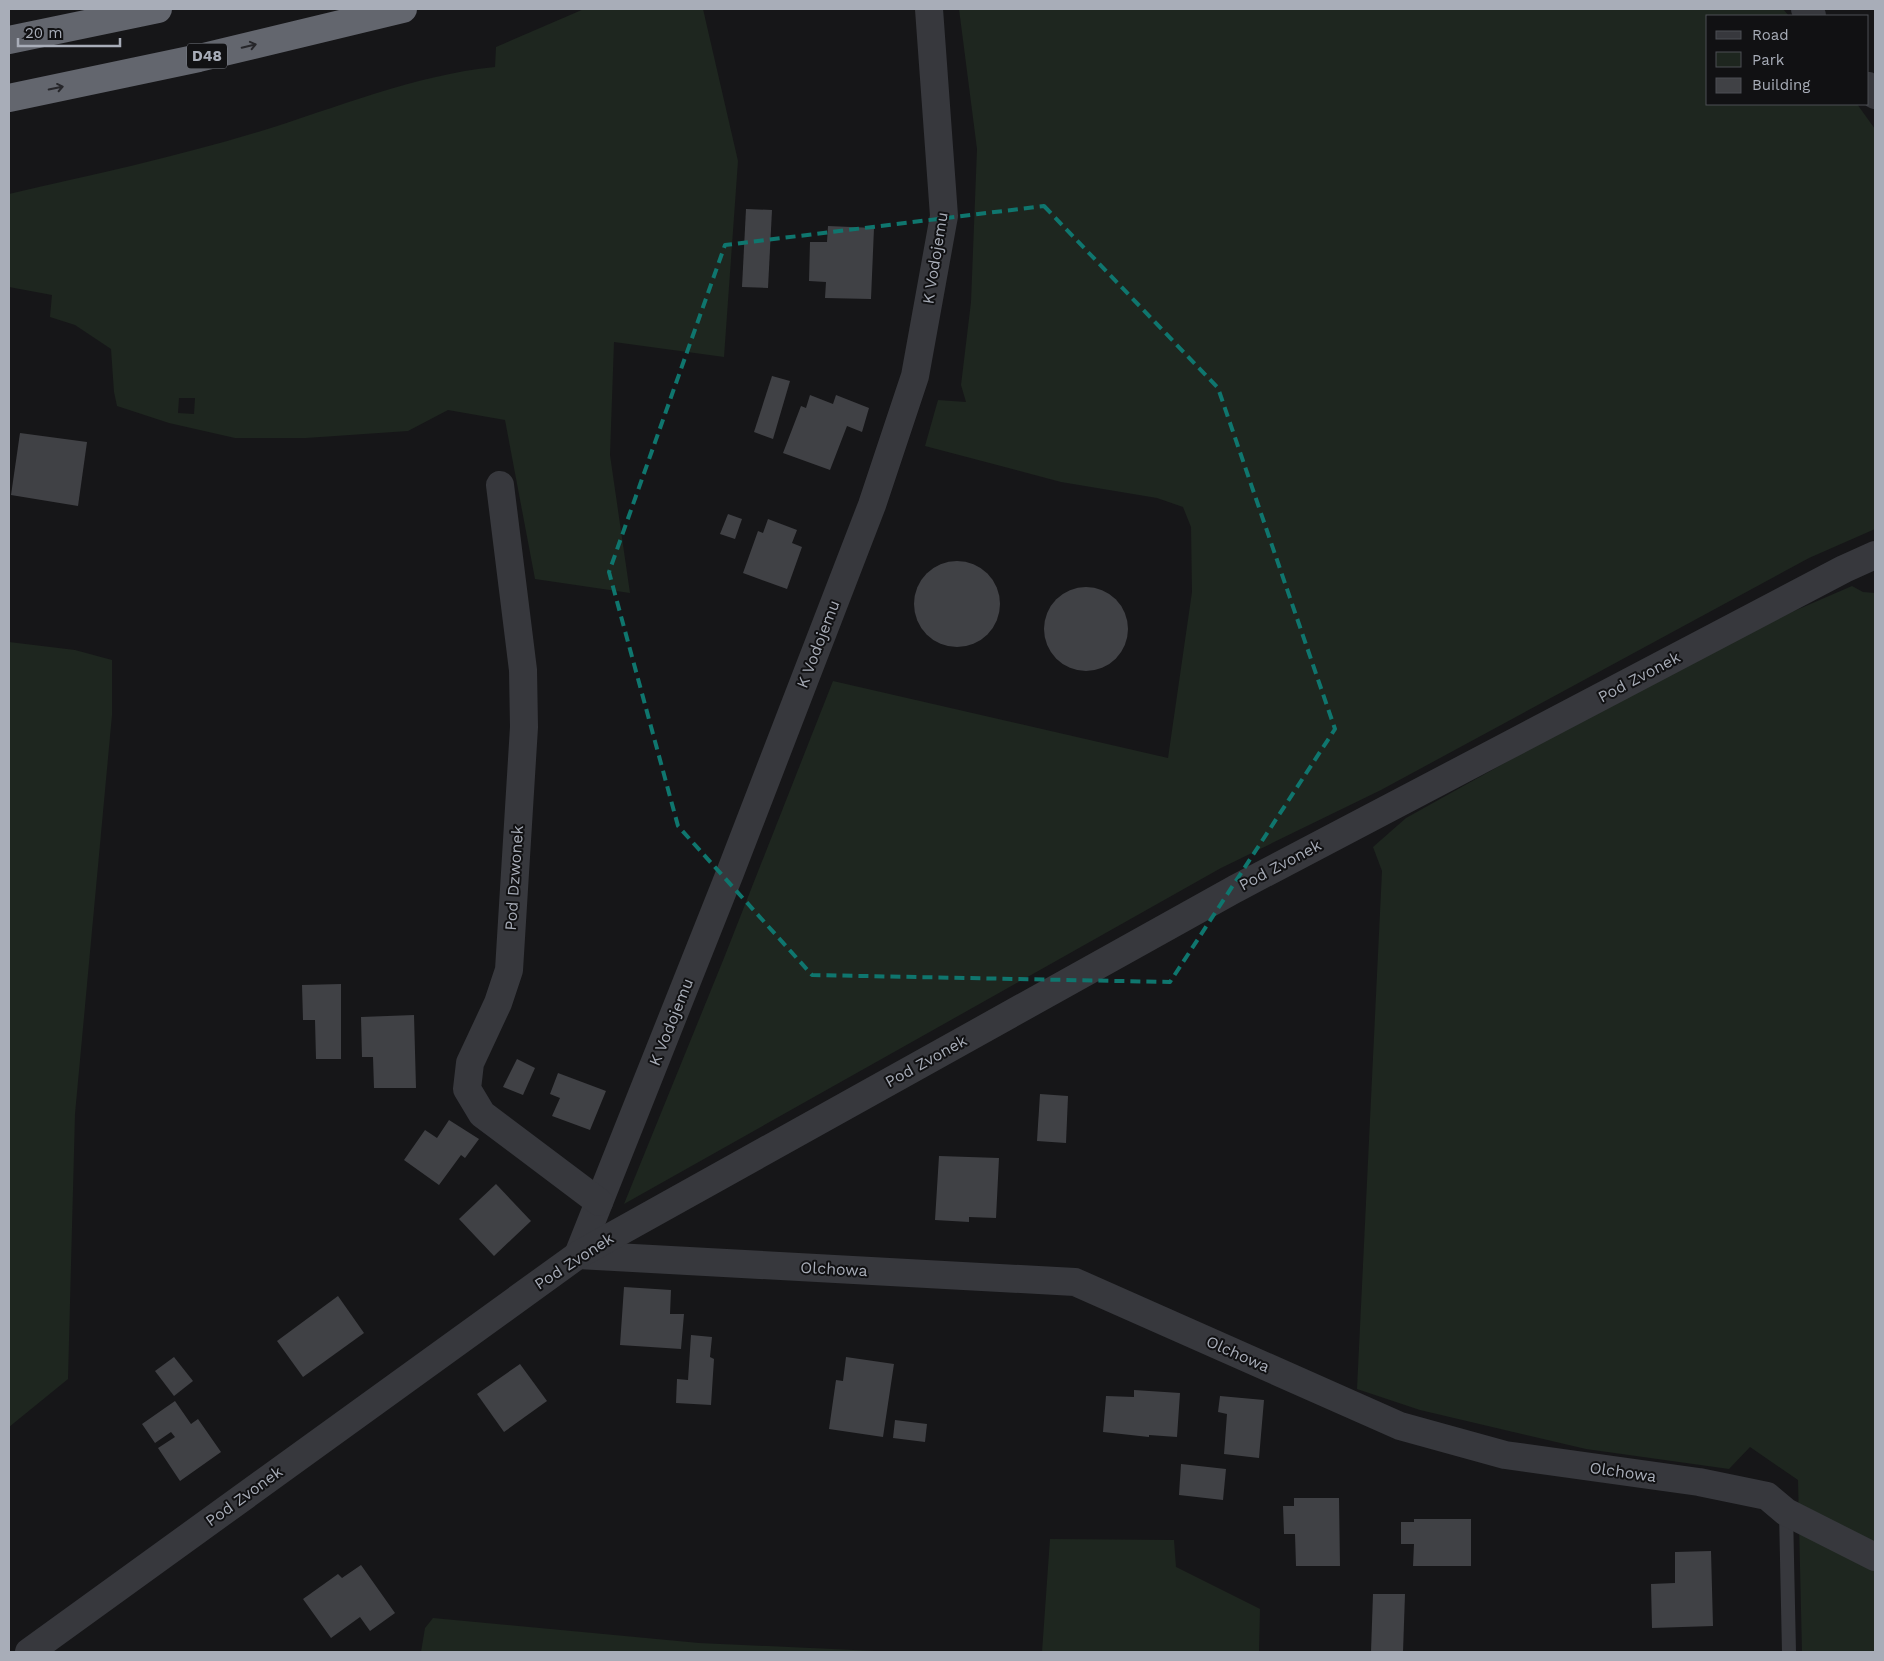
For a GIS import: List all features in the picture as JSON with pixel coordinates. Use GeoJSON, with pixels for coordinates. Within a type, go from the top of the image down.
{"type":"FeatureCollection","features":[{"type":"Feature","properties":{"kind":"highway"},"geometry":{"type":"LineString","coordinates":[[9,40],[158,9]]}},
{"type":"Feature","properties":{"kind":"highway","name":"D48"},"geometry":{"type":"LineString","coordinates":[[9,98],[199,58],[403,9]]}},
{"type":"Feature","properties":{"kind":"street","name":"K Vodojemu"},"geometry":{"type":"LineString","coordinates":[[578,1255],[734,864],[872,505],[915,376],[944,216],[930,9]]}},
{"type":"Feature","properties":{"kind":"street","name":"Pod Dzwonek"},"geometry":{"type":"LineString","coordinates":[[500,485],[523,670],[524,727],[508,970],[498,1003],[470,1063],[468,1089],[482,1114],[599,1202]]}},
{"type":"Feature","properties":{"kind":"street","name":"Pod Zvonek"},"geometry":{"type":"LineString","coordinates":[[28,1652],[578,1255],[1235,889],[1835,574],[1875,555]]}},
{"type":"Feature","properties":{"kind":"street","name":"Olchowa"},"geometry":{"type":"LineString","coordinates":[[578,1255],[1076,1282],[1400,1426],[1505,1455],[1699,1482],[1767,1496],[1786,1512],[1875,1557]]}},
{"type":"Feature","properties":{"kind":"lane"},"geometry":{"type":"LineString","coordinates":[[1786,1512],[1789,1652]]}},
{"type":"Feature","properties":{"kind":"highlighted area"},"geometry":{"type":"Polygon","coordinates":[[[1044,206],[1218,388],[1335,729],[1170,982],[812,975],[678,826],[609,572],[725,245],[1044,206]]]}},
{"type":"Feature","properties":{"kind":"green space"},"geometry":{"type":"Polygon","coordinates":[[[584,9],[703,9],[738,161],[724,357],[614,342],[610,455],[630,593],[535,579],[505,420],[448,410],[408,431],[306,438],[235,438],[169,423],[117,406],[114,392],[111,349],[75,325],[50,317],[52,295],[9,287],[9,194],[196,150],[435,77],[495,67],[496,47],[584,9]],[[179,398],[178,413],[194,414],[195,398],[179,398]]]}},
{"type":"Feature","properties":{"kind":"green space"},"geometry":{"type":"Polygon","coordinates":[[[959,9],[1783,9],[1788,15],[1706,15],[1706,105],[1858,105],[1875,129],[1875,529],[1809,558],[1381,790],[1221,868],[624,1204],[724,958],[833,681],[1168,758],[1192,592],[1191,527],[1183,507],[1157,498],[1061,482],[925,446],[938,400],[966,402],[961,385],[971,302],[977,149],[959,9]]]}},
{"type":"Feature","properties":{"kind":"green space"},"geometry":{"type":"Polygon","coordinates":[[[1852,586],[1863,592],[1875,593],[1875,1652],[1802,1652],[1798,1480],[1750,1447],[1729,1469],[1586,1449],[1420,1410],[1357,1389],[1382,871],[1373,847],[1406,818],[1580,721],[1679,661],[1852,586]]]}},
{"type":"Feature","properties":{"kind":"green space"},"geometry":{"type":"Polygon","coordinates":[[[9,642],[75,650],[112,660],[112,715],[75,1114],[68,1379],[9,1427],[9,642]]]}},
{"type":"Feature","properties":{"kind":"green space"},"geometry":{"type":"Polygon","coordinates":[[[1050,1539],[1174,1540],[1176,1567],[1260,1609],[1259,1652],[1042,1652],[1050,1539]]]}},
{"type":"Feature","properties":{"kind":"green space"},"geometry":{"type":"Polygon","coordinates":[[[433,1618],[699,1643],[897,1652],[421,1652],[425,1628],[433,1618]]]}},
{"type":"Feature","properties":{"kind":"building"},"geometry":{"type":"Polygon","coordinates":[[[746,209],[772,210],[768,288],[742,287],[746,209]]]}},
{"type":"Feature","properties":{"kind":"building"},"geometry":{"type":"Polygon","coordinates":[[[828,226],[874,228],[871,299],[825,298],[826,282],[809,281],[810,242],[827,242],[828,226]]]}},
{"type":"Feature","properties":{"kind":"building"},"geometry":{"type":"Polygon","coordinates":[[[772,376],[790,381],[773,439],[754,432],[772,376]]]}},
{"type":"Feature","properties":{"kind":"building"},"geometry":{"type":"Polygon","coordinates":[[[810,395],[833,404],[836,395],[869,408],[862,432],[847,426],[830,470],[783,453],[801,406],[806,408],[810,395]]]}},
{"type":"Feature","properties":{"kind":"building"},"geometry":{"type":"Polygon","coordinates":[[[20,433],[87,442],[78,506],[11,495],[20,433]]]}},
{"type":"Feature","properties":{"kind":"building"},"geometry":{"type":"Polygon","coordinates":[[[728,514],[742,519],[735,539],[720,534],[728,514]]]}},
{"type":"Feature","properties":{"kind":"building"},"geometry":{"type":"Polygon","coordinates":[[[768,519],[797,530],[792,543],[802,547],[787,589],[743,573],[758,531],[763,533],[768,519]]]}},
{"type":"Feature","properties":{"kind":"building"},"geometry":{"type":"Polygon","coordinates":[[[957,561],[973,564],[981,568],[993,580],[997,588],[1000,604],[997,620],[993,628],[981,640],[973,644],[957,647],[941,644],[933,640],[921,628],[917,620],[914,604],[917,588],[921,580],[933,568],[941,564],[957,561]]]}},
{"type":"Feature","properties":{"kind":"building"},"geometry":{"type":"Polygon","coordinates":[[[1086,587],[1102,590],[1116,599],[1125,613],[1128,629],[1125,645],[1116,659],[1102,668],[1086,671],[1070,668],[1056,659],[1047,645],[1044,629],[1047,613],[1056,599],[1070,590],[1086,587]]]}},
{"type":"Feature","properties":{"kind":"building"},"geometry":{"type":"Polygon","coordinates":[[[341,984],[341,1059],[316,1059],[315,1020],[303,1020],[302,985],[341,984]]]}},
{"type":"Feature","properties":{"kind":"building"},"geometry":{"type":"Polygon","coordinates":[[[414,1015],[416,1088],[374,1088],[373,1057],[362,1057],[361,1017],[414,1015]]]}},
{"type":"Feature","properties":{"kind":"building"},"geometry":{"type":"Polygon","coordinates":[[[517,1059],[535,1068],[523,1095],[503,1087],[517,1059]]]}},
{"type":"Feature","properties":{"kind":"building"},"geometry":{"type":"Polygon","coordinates":[[[558,1073],[606,1091],[590,1130],[552,1116],[560,1098],[550,1094],[558,1073]]]}},
{"type":"Feature","properties":{"kind":"building"},"geometry":{"type":"Polygon","coordinates":[[[1040,1094],[1068,1096],[1066,1143],[1037,1141],[1040,1094]]]}},
{"type":"Feature","properties":{"kind":"building"},"geometry":{"type":"Polygon","coordinates":[[[449,1120],[479,1139],[465,1158],[461,1155],[439,1185],[404,1160],[425,1130],[437,1138],[449,1120]]]}},
{"type":"Feature","properties":{"kind":"building"},"geometry":{"type":"Polygon","coordinates":[[[939,1156],[999,1158],[996,1218],[969,1217],[969,1222],[935,1220],[939,1156]]]}},
{"type":"Feature","properties":{"kind":"building"},"geometry":{"type":"Polygon","coordinates":[[[496,1184],[531,1221],[494,1256],[459,1219],[496,1184]]]}},
{"type":"Feature","properties":{"kind":"building"},"geometry":{"type":"Polygon","coordinates":[[[624,1287],[671,1290],[670,1314],[684,1314],[681,1349],[620,1345],[624,1287]]]}},
{"type":"Feature","properties":{"kind":"building"},"geometry":{"type":"Polygon","coordinates":[[[338,1296],[364,1333],[303,1377],[277,1341],[338,1296]]]}},
{"type":"Feature","properties":{"kind":"building"},"geometry":{"type":"Polygon","coordinates":[[[691,1335],[712,1337],[710,1357],[714,1359],[711,1405],[676,1403],[677,1379],[688,1380],[691,1335]]]}},
{"type":"Feature","properties":{"kind":"building"},"geometry":{"type":"Polygon","coordinates":[[[174,1357],[193,1381],[174,1396],[155,1371],[174,1357]]]}},
{"type":"Feature","properties":{"kind":"building"},"geometry":{"type":"Polygon","coordinates":[[[846,1357],[894,1364],[883,1437],[829,1429],[836,1380],[843,1381],[846,1357]]]}},
{"type":"Feature","properties":{"kind":"building"},"geometry":{"type":"Polygon","coordinates":[[[520,1364],[547,1401],[504,1432],[477,1394],[520,1364]]]}},
{"type":"Feature","properties":{"kind":"building"},"geometry":{"type":"Polygon","coordinates":[[[1134,1390],[1180,1393],[1177,1437],[1149,1435],[1149,1437],[1103,1432],[1106,1396],[1134,1397],[1134,1390]]]}},
{"type":"Feature","properties":{"kind":"building"},"geometry":{"type":"Polygon","coordinates":[[[1220,1396],[1264,1400],[1259,1458],[1224,1454],[1227,1414],[1218,1412],[1220,1396]]]}},
{"type":"Feature","properties":{"kind":"building"},"geometry":{"type":"Polygon","coordinates":[[[175,1401],[191,1424],[198,1419],[221,1452],[180,1481],[158,1448],[175,1437],[171,1432],[155,1443],[142,1424],[175,1401]]]}},
{"type":"Feature","properties":{"kind":"building"},"geometry":{"type":"Polygon","coordinates":[[[895,1420],[927,1424],[925,1442],[893,1438],[895,1420]]]}},
{"type":"Feature","properties":{"kind":"building"},"geometry":{"type":"Polygon","coordinates":[[[1181,1464],[1226,1469],[1223,1500],[1179,1495],[1181,1464]]]}},
{"type":"Feature","properties":{"kind":"building"},"geometry":{"type":"Polygon","coordinates":[[[1294,1498],[1339,1498],[1340,1566],[1296,1566],[1295,1534],[1284,1534],[1283,1506],[1294,1506],[1294,1498]]]}},
{"type":"Feature","properties":{"kind":"building"},"geometry":{"type":"Polygon","coordinates":[[[1414,1519],[1471,1519],[1471,1566],[1413,1566],[1414,1544],[1401,1544],[1401,1522],[1414,1522],[1414,1519]]]}},
{"type":"Feature","properties":{"kind":"building"},"geometry":{"type":"Polygon","coordinates":[[[1711,1551],[1713,1626],[1652,1628],[1651,1584],[1675,1583],[1675,1552],[1711,1551]]]}},
{"type":"Feature","properties":{"kind":"building"},"geometry":{"type":"Polygon","coordinates":[[[361,1565],[395,1613],[370,1631],[360,1617],[331,1638],[303,1599],[338,1574],[342,1578],[361,1565]]]}},
{"type":"Feature","properties":{"kind":"building"},"geometry":{"type":"Polygon","coordinates":[[[1373,1594],[1405,1594],[1403,1652],[1371,1652],[1373,1594]]]}}]}
